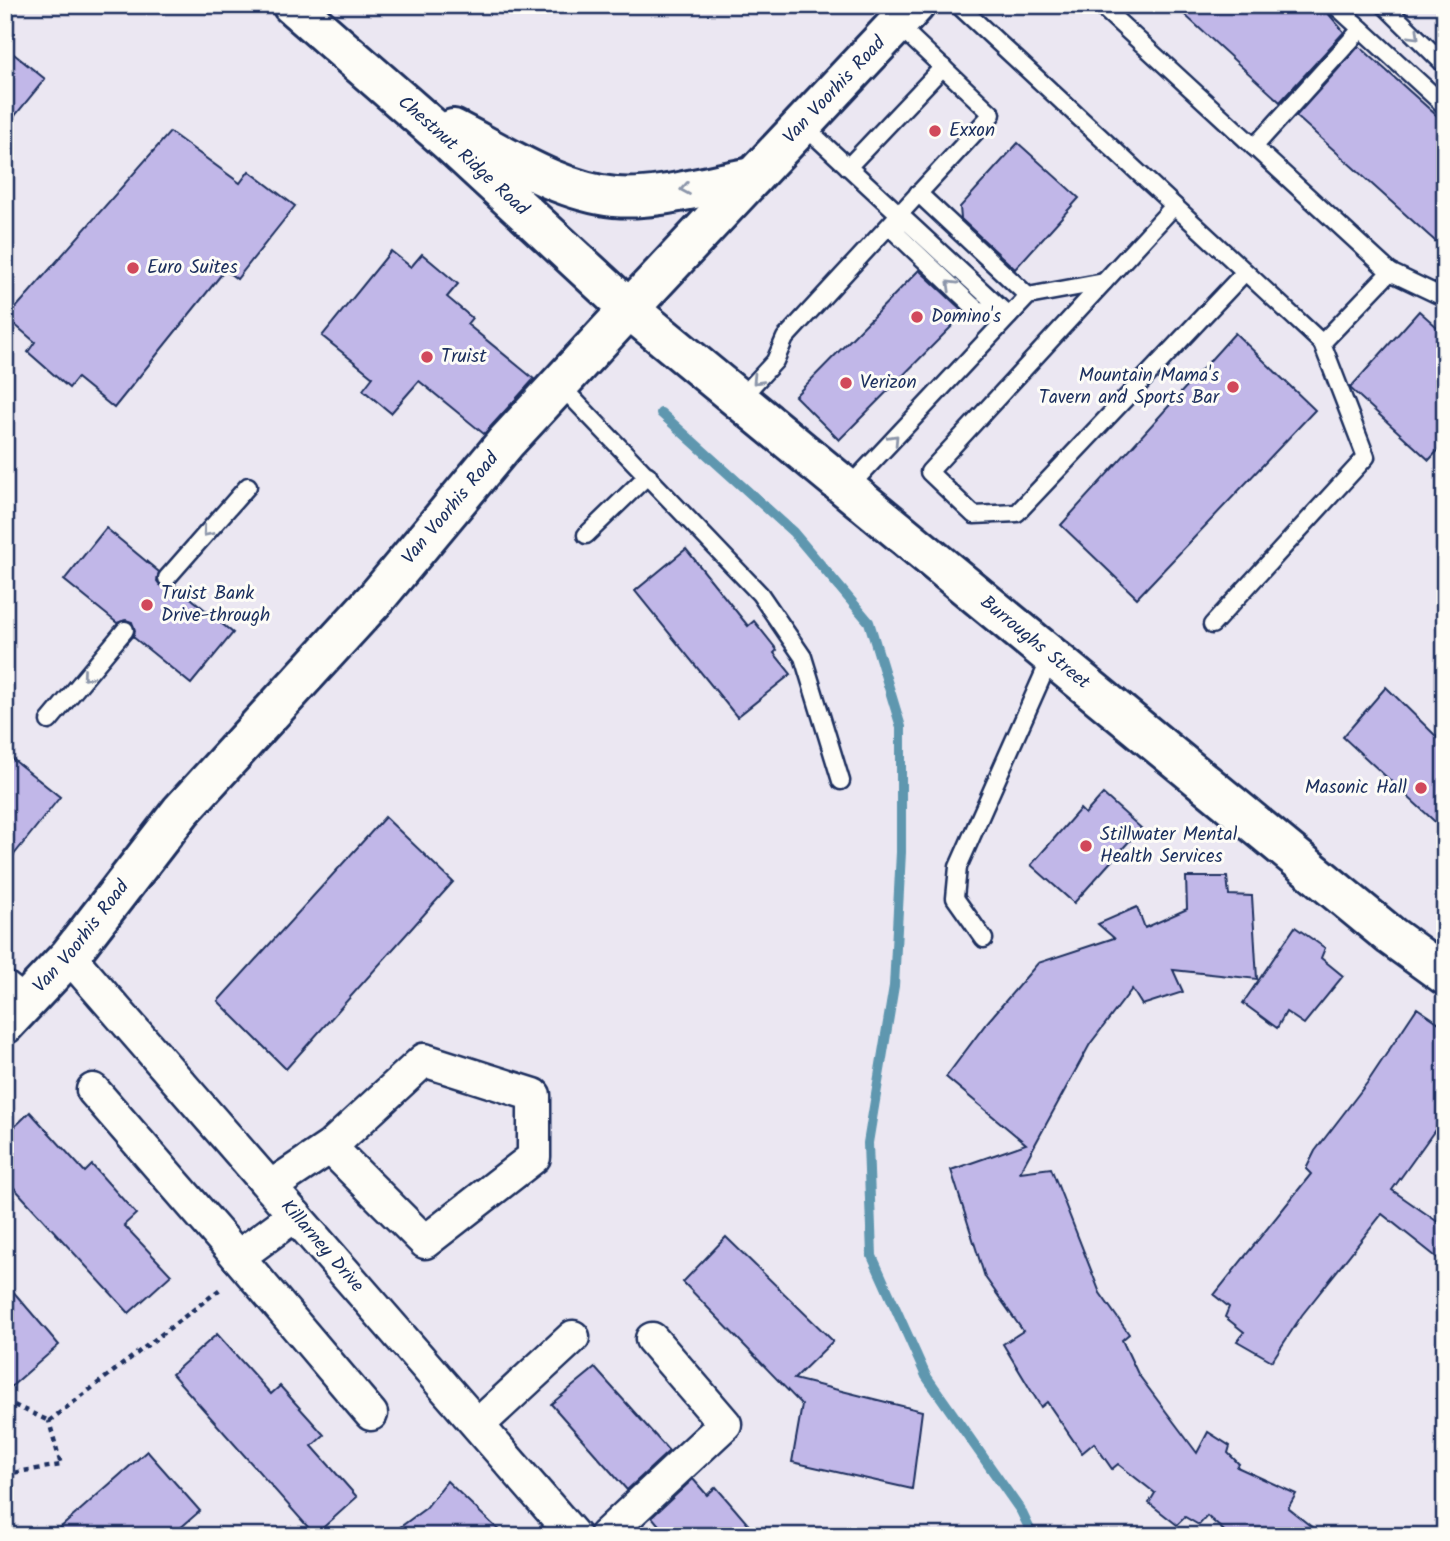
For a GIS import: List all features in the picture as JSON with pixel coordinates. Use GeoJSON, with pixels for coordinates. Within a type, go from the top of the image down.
{"type":"FeatureCollection","features":[{"type":"Feature","properties":{"kind":"street","name":"Chestnut Ridge Road"},"geometry":{"type":"LineString","coordinates":[[292,5],[409,107],[629,309]]}},
{"type":"Feature","properties":{"kind":"street","name":"Van Voorhis Road"},"geometry":{"type":"LineString","coordinates":[[12,1005],[69,956],[181,811],[378,596],[506,442],[906,15]]}},
{"type":"Feature","properties":{"kind":"street"},"geometry":{"type":"LineString","coordinates":[[409,107],[573,189],[616,197],[639,196],[753,177]]}},
{"type":"Feature","properties":{"kind":"street","name":"Burroughs Street"},"geometry":{"type":"LineString","coordinates":[[629,309],[1391,936],[1443,970]]}},
{"type":"Feature","properties":{"kind":"street","name":"Killarney Drive"},"geometry":{"type":"LineString","coordinates":[[69,956],[574,1536]]}},
{"type":"Feature","properties":{"kind":"street"},"geometry":{"type":"LineString","coordinates":[[270,1187],[330,1147],[424,1060],[534,1095],[534,1157],[425,1242],[330,1147]]}},
{"type":"Feature","properties":{"kind":"street"},"geometry":{"type":"LineString","coordinates":[[93,1090],[371,1413]]}},
{"type":"Feature","properties":{"kind":"street"},"geometry":{"type":"LineString","coordinates":[[238,1257],[295,1215]]}},
{"type":"Feature","properties":{"kind":"street"},"geometry":{"type":"LineString","coordinates":[[478,1425],[573,1337]]}},
{"type":"Feature","properties":{"kind":"street"},"geometry":{"type":"LineString","coordinates":[[605,1536],[725,1424],[652,1339]]}},
{"type":"Feature","properties":{"kind":"lane"},"geometry":{"type":"LineString","coordinates":[[958,5],[1322,343],[1366,457],[1212,625]]}},
{"type":"Feature","properties":{"kind":"lane"},"geometry":{"type":"LineString","coordinates":[[1100,5],[1390,272],[1445,298]]}},
{"type":"Feature","properties":{"kind":"lane"},"geometry":{"type":"LineString","coordinates":[[1335,5],[1445,106]]}},
{"type":"Feature","properties":{"kind":"lane"},"geometry":{"type":"LineString","coordinates":[[1384,5],[1445,65]]}},
{"type":"Feature","properties":{"kind":"lane"},"geometry":{"type":"LineString","coordinates":[[739,400],[775,361],[785,338],[992,114],[943,67],[906,15]]}},
{"type":"Feature","properties":{"kind":"lane"},"geometry":{"type":"LineString","coordinates":[[1254,147],[1360,29]]}},
{"type":"Feature","properties":{"kind":"lane"},"geometry":{"type":"LineString","coordinates":[[848,167],[943,67]]}},
{"type":"Feature","properties":{"kind":"lane"},"geometry":{"type":"LineString","coordinates":[[803,125],[899,214]]}},
{"type":"Feature","properties":{"kind":"lane"},"geometry":{"type":"LineString","coordinates":[[918,193],[1028,296]]}},
{"type":"Feature","properties":{"kind":"lane"},"geometry":{"type":"LineString","coordinates":[[1174,206],[929,472],[974,515],[1017,513],[1245,272]]}},
{"type":"Feature","properties":{"kind":"lane"},"geometry":{"type":"LineString","coordinates":[[899,214],[897,234],[976,309],[1009,316]]}},
{"type":"Feature","properties":{"kind":"lane"},"geometry":{"type":"LineString","coordinates":[[1322,343],[1390,272]]}},
{"type":"Feature","properties":{"kind":"lane"},"geometry":{"type":"LineString","coordinates":[[847,489],[1028,296],[1104,282]]}},
{"type":"Feature","properties":{"kind":"lane"},"geometry":{"type":"LineString","coordinates":[[559,384],[760,594],[785,627],[803,657],[841,781]]}},
{"type":"Feature","properties":{"kind":"lane"},"geometry":{"type":"LineString","coordinates":[[586,535],[648,475]]}},
{"type":"Feature","properties":{"kind":"lane"},"geometry":{"type":"LineString","coordinates":[[167,578],[248,486]]}},
{"type":"Feature","properties":{"kind":"lane"},"geometry":{"type":"LineString","coordinates":[[49,721],[125,630]]}},
{"type":"Feature","properties":{"kind":"lane"},"geometry":{"type":"LineString","coordinates":[[984,940],[955,898],[958,867],[1051,657]]}},
{"type":"Feature","properties":{"kind":"path"},"geometry":{"type":"LineString","coordinates":[[49,1421],[223,1286]]}},
{"type":"Feature","properties":{"kind":"path"},"geometry":{"type":"LineString","coordinates":[[5,1401],[49,1421]]}},
{"type":"Feature","properties":{"kind":"path"},"geometry":{"type":"LineString","coordinates":[[5,1474],[61,1465],[49,1421]]}},
{"type":"Feature","properties":{"kind":"building"},"geometry":{"type":"Polygon","coordinates":[[[1174,5],[1321,5],[1344,32],[1280,102],[1174,5]]]}},
{"type":"Feature","properties":{"kind":"building"},"geometry":{"type":"Polygon","coordinates":[[[1359,46],[1445,123],[1445,250],[1296,116],[1359,46]]]}},
{"type":"Feature","properties":{"kind":"building"},"geometry":{"type":"Polygon","coordinates":[[[5,47],[45,79],[5,128],[5,47]]]}},
{"type":"Feature","properties":{"kind":"building","name":"Euro Suites"},"geometry":{"type":"Polygon","coordinates":[[[170,132],[240,183],[249,171],[295,206],[237,279],[225,270],[114,408],[77,378],[69,388],[28,352],[35,342],[7,318],[170,132]]]}},
{"type":"Feature","properties":{"kind":"building"},"geometry":{"type":"Polygon","coordinates":[[[1018,143],[1079,198],[1015,269],[961,219],[960,207],[1018,143]]]}},
{"type":"Feature","properties":{"kind":"building","name":"Truist"},"geometry":{"type":"Polygon","coordinates":[[[391,251],[411,267],[422,254],[458,284],[447,297],[472,318],[467,324],[534,379],[484,434],[419,381],[391,413],[363,390],[373,377],[322,336],[391,251]]]}},
{"type":"Feature","properties":{"kind":"building"},"geometry":{"type":"Polygon","coordinates":[[[919,270],[965,313],[839,440],[795,396],[919,270]]]}},
{"type":"Feature","properties":{"kind":"building"},"geometry":{"type":"Polygon","coordinates":[[[1419,311],[1445,334],[1445,443],[1429,460],[1350,388],[1419,311]]]}},
{"type":"Feature","properties":{"kind":"building"},"geometry":{"type":"Polygon","coordinates":[[[1235,333],[1315,410],[1137,598],[1061,525],[1235,333]]]}},
{"type":"Feature","properties":{"kind":"building","name":"Truist Bank Drive-through"},"geometry":{"type":"Polygon","coordinates":[[[106,528],[159,572],[157,581],[161,586],[170,588],[175,585],[233,633],[191,684],[133,637],[135,631],[132,622],[126,620],[117,623],[64,580],[106,528]]]}},
{"type":"Feature","properties":{"kind":"building"},"geometry":{"type":"Polygon","coordinates":[[[686,549],[748,626],[754,621],[777,650],[774,653],[791,674],[737,717],[635,591],[686,549]]]}},
{"type":"Feature","properties":{"kind":"building","name":"Masonic Hall"},"geometry":{"type":"Polygon","coordinates":[[[1386,687],[1445,745],[1445,831],[1343,737],[1386,687]]]}},
{"type":"Feature","properties":{"kind":"building"},"geometry":{"type":"Polygon","coordinates":[[[5,753],[60,797],[5,866],[5,753]]]}},
{"type":"Feature","properties":{"kind":"building","name":"Stillwater Mental Health Services"},"geometry":{"type":"Polygon","coordinates":[[[1103,794],[1141,828],[1074,903],[1031,865],[1080,809],[1085,814],[1103,794]]]}},
{"type":"Feature","properties":{"kind":"building"},"geometry":{"type":"Polygon","coordinates":[[[385,817],[453,882],[286,1069],[218,1001],[385,817]]]}},
{"type":"Feature","properties":{"kind":"building"},"geometry":{"type":"Polygon","coordinates":[[[1186,877],[1227,877],[1229,895],[1252,896],[1257,979],[1173,970],[1183,992],[1142,1005],[1132,989],[1090,1044],[1020,1172],[1051,1168],[1100,1293],[1129,1334],[1122,1340],[1138,1374],[1197,1453],[1208,1432],[1230,1446],[1228,1453],[1239,1464],[1237,1467],[1296,1494],[1288,1508],[1323,1536],[1230,1536],[1207,1516],[1199,1525],[1185,1517],[1177,1525],[1149,1503],[1155,1493],[1118,1464],[1112,1469],[1094,1443],[1082,1453],[1047,1402],[1041,1407],[1003,1344],[1023,1331],[985,1277],[951,1170],[1026,1144],[946,1077],[985,1025],[1038,963],[1114,938],[1098,924],[1137,907],[1145,928],[1187,909],[1186,877]]]}},
{"type":"Feature","properties":{"kind":"building"},"geometry":{"type":"Polygon","coordinates":[[[1295,927],[1325,948],[1321,958],[1343,976],[1304,1024],[1286,1012],[1277,1028],[1243,1003],[1295,927]]]}},
{"type":"Feature","properties":{"kind":"building"},"geometry":{"type":"Polygon","coordinates":[[[1417,1008],[1445,1027],[1445,1116],[1392,1190],[1445,1227],[1445,1264],[1382,1214],[1302,1315],[1272,1361],[1237,1341],[1244,1332],[1225,1317],[1229,1307],[1214,1295],[1311,1174],[1306,1169],[1315,1151],[1367,1083],[1417,1008]]]}},
{"type":"Feature","properties":{"kind":"building"},"geometry":{"type":"Polygon","coordinates":[[[30,1112],[85,1172],[92,1165],[136,1214],[124,1225],[171,1275],[129,1313],[5,1178],[5,1136],[30,1112]]]}},
{"type":"Feature","properties":{"kind":"building"},"geometry":{"type":"Polygon","coordinates":[[[726,1237],[833,1341],[794,1379],[922,1411],[912,1489],[792,1462],[802,1405],[683,1282],[726,1237]]]}},
{"type":"Feature","properties":{"kind":"building"},"geometry":{"type":"Polygon","coordinates":[[[5,1282],[59,1345],[5,1392],[5,1282]]]}},
{"type":"Feature","properties":{"kind":"building"},"geometry":{"type":"Polygon","coordinates":[[[217,1334],[271,1394],[280,1386],[324,1435],[312,1446],[357,1497],[315,1535],[172,1374],[217,1334]]]}},
{"type":"Feature","properties":{"kind":"building"},"geometry":{"type":"Polygon","coordinates":[[[595,1368],[669,1451],[627,1490],[551,1404],[595,1368]]]}},
{"type":"Feature","properties":{"kind":"building"},"geometry":{"type":"Polygon","coordinates":[[[147,1451],[200,1511],[171,1536],[51,1536],[147,1451]]]}},
{"type":"Feature","properties":{"kind":"building"},"geometry":{"type":"Polygon","coordinates":[[[693,1479],[707,1495],[716,1487],[758,1536],[668,1536],[652,1517],[693,1479]]]}},
{"type":"Feature","properties":{"kind":"building"},"geometry":{"type":"Polygon","coordinates":[[[447,1481],[505,1536],[388,1536],[426,1508],[447,1481]]]}},
{"type":"Feature","properties":{"kind":"waterway"},"geometry":{"type":"LineString","coordinates":[[661,413],[793,532],[869,622],[901,727],[901,852],[894,986],[868,1143],[872,1256],[926,1376],[1021,1511],[1033,1536]]}},
{"type":"Feature","properties":{"kind":"place","name":"Exxon"},"geometry":{"type":"Point","coordinates":[935,131]}},
{"type":"Feature","properties":{"kind":"place","name":"Euro Suites"},"geometry":{"type":"Point","coordinates":[133,268]}},
{"type":"Feature","properties":{"kind":"place","name":"Domino's"},"geometry":{"type":"Point","coordinates":[917,317]}},
{"type":"Feature","properties":{"kind":"place","name":"Truist"},"geometry":{"type":"Point","coordinates":[427,357]}},
{"type":"Feature","properties":{"kind":"place","name":"Verizon"},"geometry":{"type":"Point","coordinates":[846,383]}},
{"type":"Feature","properties":{"kind":"place","name":"Mountain Mama's Tavern and Sports Bar"},"geometry":{"type":"Point","coordinates":[1233,387]}},
{"type":"Feature","properties":{"kind":"place","name":"Truist Bank Drive-through"},"geometry":{"type":"Point","coordinates":[147,605]}},
{"type":"Feature","properties":{"kind":"place","name":"Masonic Hall"},"geometry":{"type":"Point","coordinates":[1421,788]}},
{"type":"Feature","properties":{"kind":"place","name":"Stillwater Mental Health Services"},"geometry":{"type":"Point","coordinates":[1086,846]}}]}
